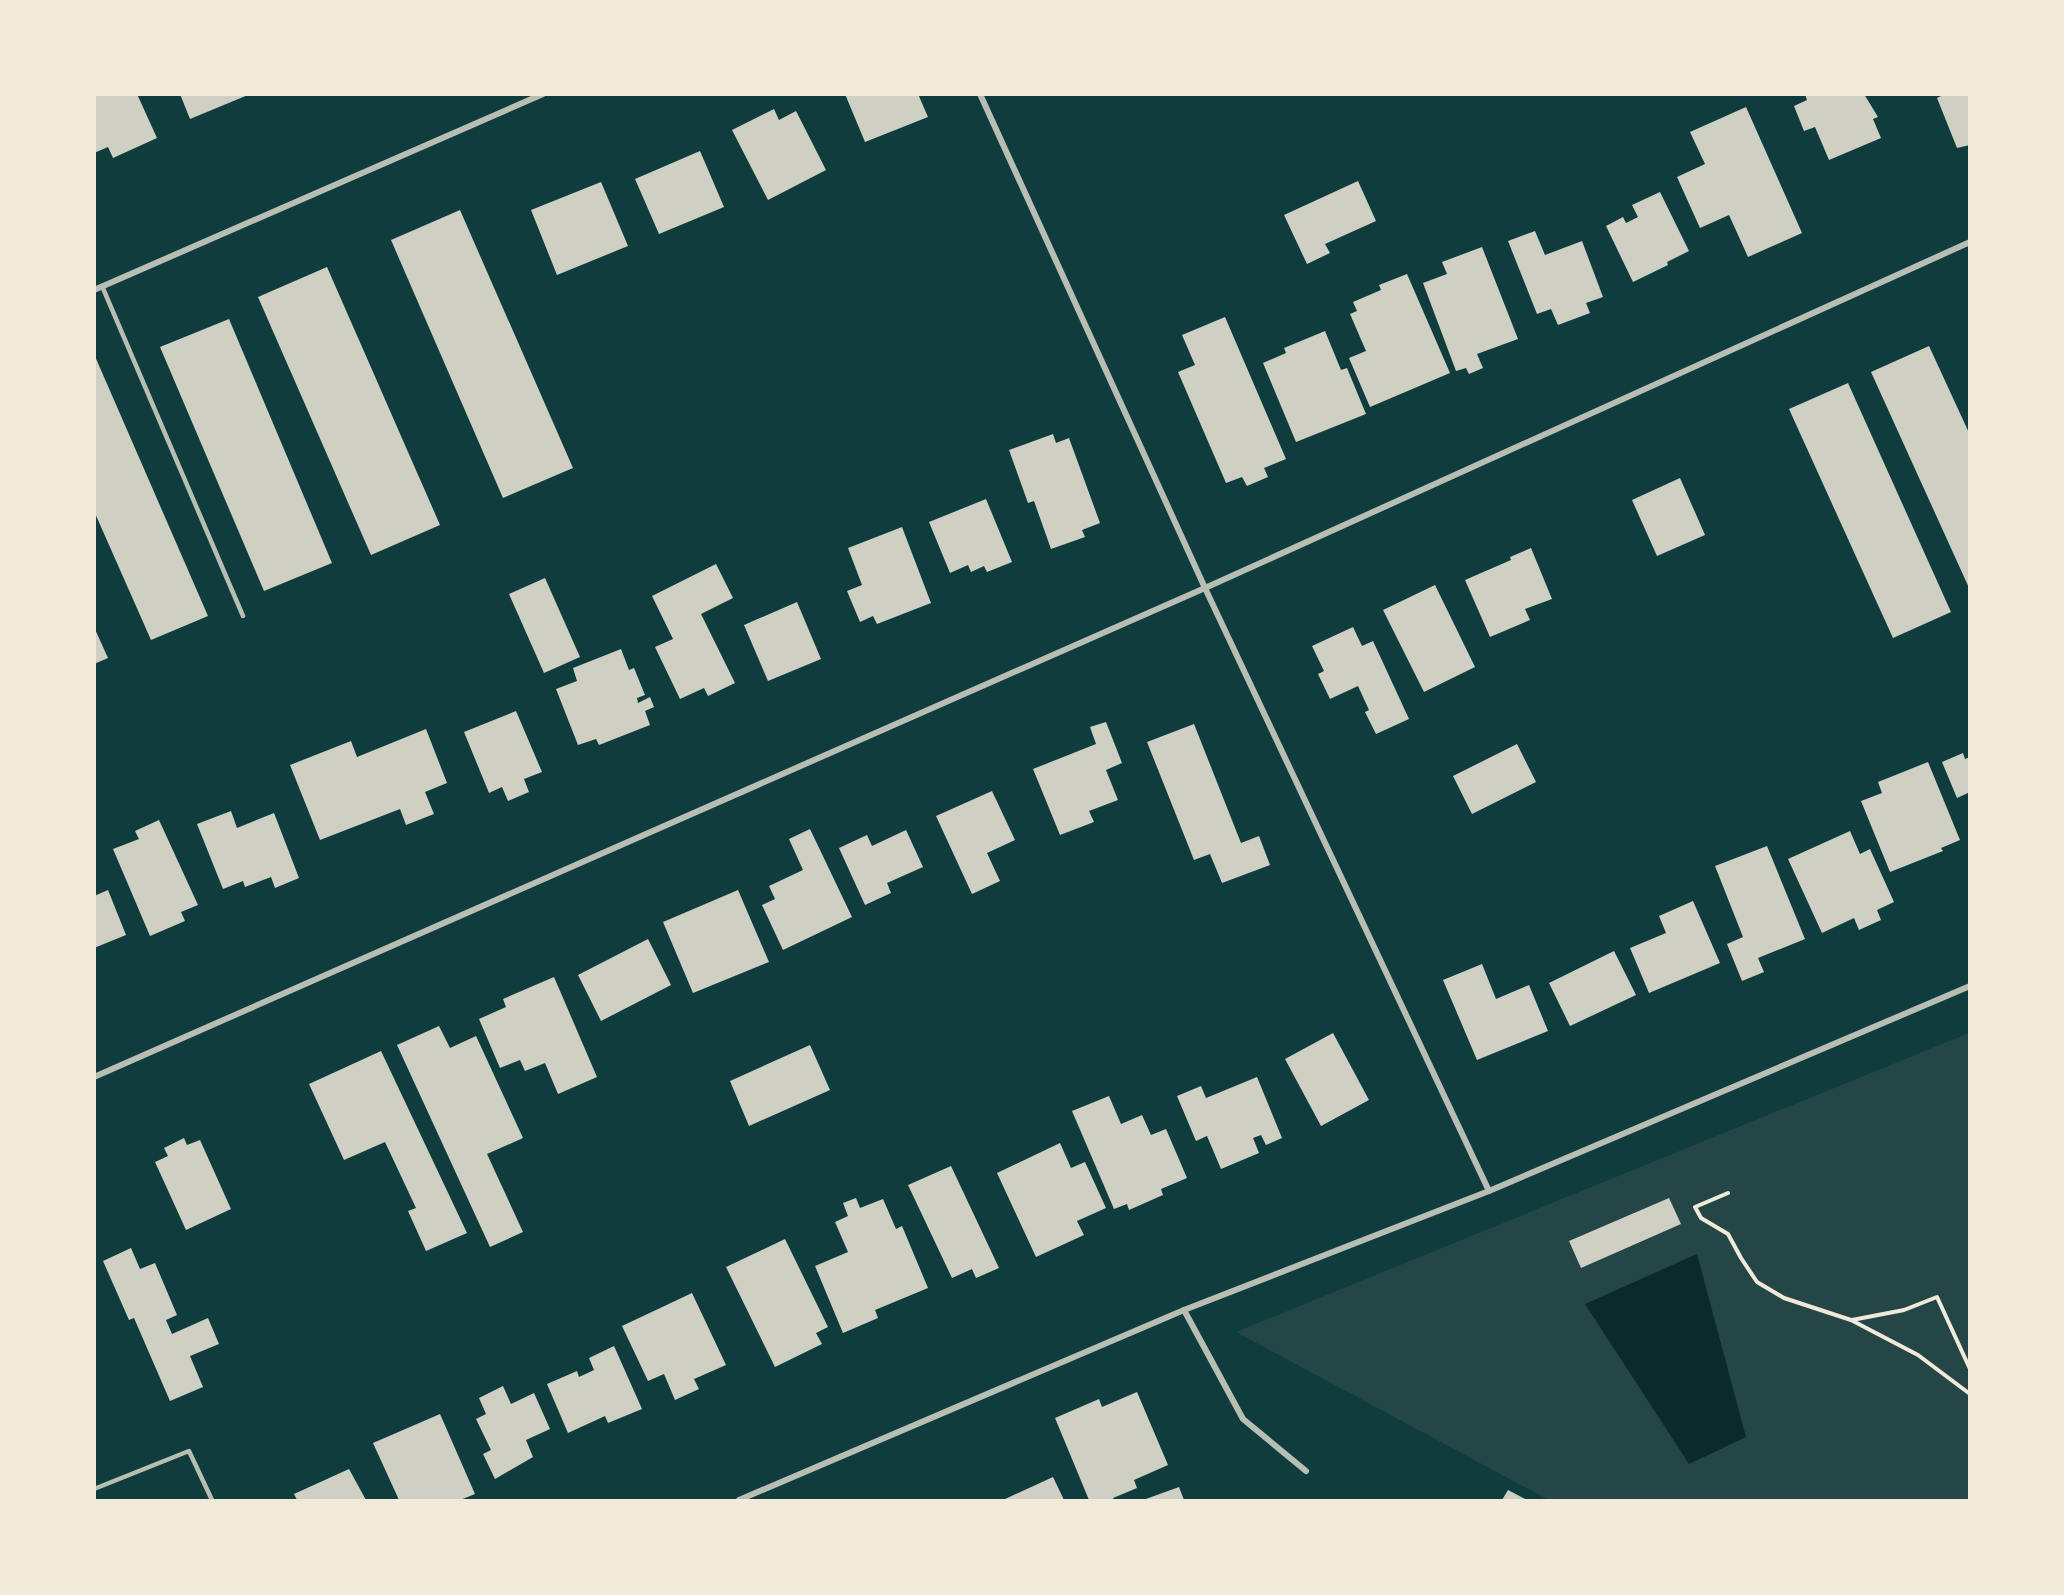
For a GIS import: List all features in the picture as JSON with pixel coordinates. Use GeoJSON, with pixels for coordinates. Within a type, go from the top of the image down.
{"type":"FeatureCollection","features":[{"type":"Feature","properties":{"kind":"street"},"geometry":{"type":"LineString","coordinates":[[94,290],[543,94]]}},
{"type":"Feature","properties":{"kind":"street"},"geometry":{"type":"LineString","coordinates":[[980,94],[1205,588],[1489,1191]]}},
{"type":"Feature","properties":{"kind":"street"},"geometry":{"type":"LineString","coordinates":[[94,1077],[1205,588],[1970,242]]}},
{"type":"Feature","properties":{"kind":"street"},"geometry":{"type":"LineString","coordinates":[[739,1500],[1184,1310],[1489,1191],[1970,986]]}},
{"type":"Feature","properties":{"kind":"street"},"geometry":{"type":"LineString","coordinates":[[1184,1310],[1243,1419],[1306,1471]]}},
{"type":"Feature","properties":{"kind":"lane"},"geometry":{"type":"LineString","coordinates":[[102,286],[243,616]]}},
{"type":"Feature","properties":{"kind":"lane"},"geometry":{"type":"LineString","coordinates":[[94,1489],[189,1452],[212,1500]]}},
{"type":"Feature","properties":{"kind":"path"},"geometry":{"type":"LineString","coordinates":[[1970,1048],[1970,1058]]}},
{"type":"Feature","properties":{"kind":"path"},"geometry":{"type":"LineString","coordinates":[[1728,1193],[1695,1207],[1701,1218],[1728,1234],[1757,1282],[1784,1298],[1851,1320],[1918,1355],[1970,1394]]}},
{"type":"Feature","properties":{"kind":"path"},"geometry":{"type":"LineString","coordinates":[[1851,1320],[1904,1310],[1937,1297],[1970,1369]]}},
{"type":"Feature","properties":{"kind":"shaded area"},"geometry":{"type":"Polygon","coordinates":[[[1969,1033],[1969,1500],[1549,1500],[1236,1332],[1969,1033]]]}},
{"type":"Feature","properties":{"kind":"shaded area"},"geometry":{"type":"Polygon","coordinates":[[[1697,1254],[1746,1437],[1689,1464],[1585,1304],[1697,1254]]]}},
{"type":"Feature","properties":{"kind":"building"},"geometry":{"type":"Polygon","coordinates":[[[94,94],[137,94],[157,138],[113,158],[108,147],[94,153],[94,94]]]}},
{"type":"Feature","properties":{"kind":"building"},"geometry":{"type":"Polygon","coordinates":[[[180,94],[248,94],[248,95],[190,119],[180,94]]]}},
{"type":"Feature","properties":{"kind":"building"},"geometry":{"type":"Polygon","coordinates":[[[845,94],[918,94],[928,117],[865,142],[845,94]]]}},
{"type":"Feature","properties":{"kind":"building"},"geometry":{"type":"Polygon","coordinates":[[[1805,94],[1864,94],[1878,117],[1873,119],[1881,138],[1829,160],[1815,127],[1804,131],[1794,106],[1807,100],[1805,94]]]}},
{"type":"Feature","properties":{"kind":"building"},"geometry":{"type":"Polygon","coordinates":[[[1945,94],[1970,94],[1970,145],[1957,148],[1937,98],[1945,94]]]}},
{"type":"Feature","properties":{"kind":"building"},"geometry":{"type":"Polygon","coordinates":[[[1746,107],[1802,233],[1748,257],[1729,215],[1700,228],[1677,177],[1705,164],[1690,132],[1746,107]]]}},
{"type":"Feature","properties":{"kind":"building"},"geometry":{"type":"Polygon","coordinates":[[[774,109],[779,120],[796,111],[826,170],[768,200],[732,130],[774,109]]]}},
{"type":"Feature","properties":{"kind":"building"},"geometry":{"type":"Polygon","coordinates":[[[700,151],[724,207],[659,234],[635,179],[700,151]]]}},
{"type":"Feature","properties":{"kind":"building"},"geometry":{"type":"Polygon","coordinates":[[[1358,181],[1376,221],[1325,244],[1330,253],[1307,264],[1284,215],[1358,181]]]}},
{"type":"Feature","properties":{"kind":"building"},"geometry":{"type":"Polygon","coordinates":[[[601,182],[628,246],[557,275],[531,210],[601,182]]]}},
{"type":"Feature","properties":{"kind":"building"},"geometry":{"type":"Polygon","coordinates":[[[1660,192],[1689,251],[1667,262],[1668,265],[1633,282],[1606,226],[1623,217],[1626,223],[1638,217],[1632,205],[1660,192]]]}},
{"type":"Feature","properties":{"kind":"building"},"geometry":{"type":"Polygon","coordinates":[[[460,210],[573,468],[503,498],[391,240],[460,210]]]}},
{"type":"Feature","properties":{"kind":"building"},"geometry":{"type":"Polygon","coordinates":[[[1535,231],[1545,255],[1582,241],[1603,297],[1586,303],[1590,313],[1558,325],[1551,309],[1537,314],[1508,241],[1535,231]]]}},
{"type":"Feature","properties":{"kind":"building"},"geometry":{"type":"Polygon","coordinates":[[[1482,247],[1518,339],[1477,354],[1483,368],[1469,374],[1466,368],[1456,371],[1423,283],[1447,274],[1442,262],[1482,247]]]}},
{"type":"Feature","properties":{"kind":"building"},"geometry":{"type":"Polygon","coordinates":[[[327,267],[440,525],[371,555],[258,297],[327,267]]]}},
{"type":"Feature","properties":{"kind":"building"},"geometry":{"type":"Polygon","coordinates":[[[1407,274],[1450,373],[1370,407],[1349,358],[1366,351],[1350,314],[1357,311],[1353,302],[1381,290],[1379,285],[1407,274]]]}},
{"type":"Feature","properties":{"kind":"building"},"geometry":{"type":"Polygon","coordinates":[[[1225,317],[1286,459],[1264,468],[1268,477],[1247,486],[1242,477],[1226,483],[1178,372],[1195,365],[1182,335],[1225,317]]]}},
{"type":"Feature","properties":{"kind":"building"},"geometry":{"type":"Polygon","coordinates":[[[229,319],[332,563],[264,591],[160,347],[229,319]]]}},
{"type":"Feature","properties":{"kind":"building"},"geometry":{"type":"Polygon","coordinates":[[[1325,331],[1341,370],[1347,368],[1366,414],[1296,442],[1263,363],[1286,353],[1284,348],[1325,331]]]}},
{"type":"Feature","properties":{"kind":"building"},"geometry":{"type":"Polygon","coordinates":[[[1929,346],[1970,435],[1970,590],[1871,372],[1929,346]]]}},
{"type":"Feature","properties":{"kind":"building"},"geometry":{"type":"Polygon","coordinates":[[[94,354],[208,616],[151,640],[94,511],[94,354]]]}},
{"type":"Feature","properties":{"kind":"building"},"geometry":{"type":"Polygon","coordinates":[[[1848,383],[1951,612],[1893,638],[1789,409],[1848,383]]]}},
{"type":"Feature","properties":{"kind":"building"},"geometry":{"type":"Polygon","coordinates":[[[1053,434],[1056,443],[1069,438],[1100,523],[1082,530],[1085,537],[1051,549],[1034,501],[1028,503],[1009,450],[1053,434]]]}},
{"type":"Feature","properties":{"kind":"building"},"geometry":{"type":"Polygon","coordinates":[[[1680,478],[1705,535],[1657,556],[1632,500],[1680,478]]]}},
{"type":"Feature","properties":{"kind":"building"},"geometry":{"type":"Polygon","coordinates":[[[986,499],[1012,562],[987,572],[984,566],[971,572],[968,565],[950,573],[929,522],[986,499]]]}},
{"type":"Feature","properties":{"kind":"building"},"geometry":{"type":"Polygon","coordinates":[[[902,527],[931,603],[877,624],[873,616],[860,622],[847,591],[862,585],[848,548],[902,527]]]}},
{"type":"Feature","properties":{"kind":"building"},"geometry":{"type":"Polygon","coordinates":[[[1531,548],[1552,599],[1525,609],[1530,620],[1490,637],[1465,580],[1511,560],[1510,557],[1531,548]]]}},
{"type":"Feature","properties":{"kind":"building"},"geometry":{"type":"Polygon","coordinates":[[[716,564],[733,598],[701,614],[735,683],[708,696],[704,688],[680,699],[655,647],[673,639],[652,596],[716,564]]]}},
{"type":"Feature","properties":{"kind":"building"},"geometry":{"type":"Polygon","coordinates":[[[545,578],[580,657],[544,673],[509,594],[545,578]]]}},
{"type":"Feature","properties":{"kind":"building"},"geometry":{"type":"Polygon","coordinates":[[[1435,585],[1475,667],[1424,692],[1383,610],[1435,585]]]}},
{"type":"Feature","properties":{"kind":"building"},"geometry":{"type":"Polygon","coordinates":[[[797,602],[821,659],[768,681],[744,625],[797,602]]]}},
{"type":"Feature","properties":{"kind":"building"},"geometry":{"type":"Polygon","coordinates":[[[94,627],[108,658],[94,664],[94,627]]]}},
{"type":"Feature","properties":{"kind":"building"},"geometry":{"type":"Polygon","coordinates":[[[1353,627],[1362,646],[1373,641],[1409,719],[1376,734],[1365,712],[1369,710],[1358,686],[1330,699],[1318,674],[1324,671],[1312,646],[1353,627]]]}},
{"type":"Feature","properties":{"kind":"building"},"geometry":{"type":"Polygon","coordinates":[[[621,649],[629,670],[634,668],[645,695],[637,698],[638,703],[650,697],[654,707],[645,711],[650,725],[599,745],[596,739],[578,745],[556,689],[577,681],[573,668],[621,649]]]}},
{"type":"Feature","properties":{"kind":"building"},"geometry":{"type":"Polygon","coordinates":[[[516,711],[542,772],[524,779],[529,792],[508,801],[502,787],[489,793],[464,732],[516,711]]]}},
{"type":"Feature","properties":{"kind":"building"},"geometry":{"type":"Polygon","coordinates":[[[1106,722],[1122,763],[1106,770],[1118,800],[1089,811],[1094,822],[1060,835],[1033,769],[1096,744],[1090,727],[1106,722]]]}},
{"type":"Feature","properties":{"kind":"building"},"geometry":{"type":"Polygon","coordinates":[[[1194,724],[1241,843],[1259,836],[1270,865],[1222,883],[1210,854],[1194,860],[1147,742],[1194,724]]]}},
{"type":"Feature","properties":{"kind":"building"},"geometry":{"type":"Polygon","coordinates":[[[426,729],[447,783],[425,792],[434,814],[406,825],[400,809],[320,840],[290,765],[351,741],[357,757],[426,729]]]}},
{"type":"Feature","properties":{"kind":"building"},"geometry":{"type":"Polygon","coordinates":[[[1517,744],[1536,782],[1472,814],[1453,776],[1517,744]]]}},
{"type":"Feature","properties":{"kind":"building"},"geometry":{"type":"Polygon","coordinates":[[[1963,753],[1965,759],[1970,757],[1970,792],[1957,798],[1942,762],[1963,753]]]}},
{"type":"Feature","properties":{"kind":"building"},"geometry":{"type":"Polygon","coordinates":[[[1928,762],[1960,840],[1941,848],[1943,851],[1890,872],[1861,801],[1882,793],[1878,782],[1928,762]]]}},
{"type":"Feature","properties":{"kind":"building"},"geometry":{"type":"Polygon","coordinates":[[[992,791],[1015,840],[987,853],[1000,881],[972,894],[936,816],[992,791]]]}},
{"type":"Feature","properties":{"kind":"building"},"geometry":{"type":"Polygon","coordinates":[[[231,811],[237,828],[274,813],[299,878],[275,888],[271,877],[245,887],[243,881],[223,889],[197,824],[231,811]]]}},
{"type":"Feature","properties":{"kind":"building"},"geometry":{"type":"Polygon","coordinates":[[[159,820],[198,905],[181,912],[185,921],[150,936],[113,849],[139,839],[135,831],[159,820]]]}},
{"type":"Feature","properties":{"kind":"building"},"geometry":{"type":"Polygon","coordinates":[[[810,829],[852,917],[783,950],[762,905],[775,899],[769,886],[803,870],[789,839],[810,829]]]}},
{"type":"Feature","properties":{"kind":"building"},"geometry":{"type":"Polygon","coordinates":[[[906,830],[923,867],[887,883],[891,893],[865,905],[839,848],[867,835],[872,846],[906,830]]]}},
{"type":"Feature","properties":{"kind":"building"},"geometry":{"type":"Polygon","coordinates":[[[1850,831],[1860,854],[1870,849],[1894,902],[1877,910],[1881,920],[1859,930],[1854,918],[1822,933],[1788,859],[1850,831]]]}},
{"type":"Feature","properties":{"kind":"building"},"geometry":{"type":"Polygon","coordinates":[[[1767,846],[1805,939],[1758,958],[1764,972],[1742,981],[1727,944],[1743,937],[1715,866],[1767,846]]]}},
{"type":"Feature","properties":{"kind":"building"},"geometry":{"type":"Polygon","coordinates":[[[108,890],[126,935],[94,948],[94,896],[108,890]]]}},
{"type":"Feature","properties":{"kind":"building"},"geometry":{"type":"Polygon","coordinates":[[[738,890],[769,962],[693,993],[663,922],[738,890]]]}},
{"type":"Feature","properties":{"kind":"building"},"geometry":{"type":"Polygon","coordinates":[[[1693,901],[1720,963],[1649,993],[1630,948],[1666,933],[1659,916],[1693,901]]]}},
{"type":"Feature","properties":{"kind":"building"},"geometry":{"type":"Polygon","coordinates":[[[648,939],[671,985],[601,1021],[578,975],[648,939]]]}},
{"type":"Feature","properties":{"kind":"building"},"geometry":{"type":"Polygon","coordinates":[[[1614,951],[1636,995],[1570,1026],[1549,983],[1614,951]]]}},
{"type":"Feature","properties":{"kind":"building"},"geometry":{"type":"Polygon","coordinates":[[[1482,964],[1496,999],[1529,985],[1548,1031],[1477,1060],[1443,980],[1482,964]]]}},
{"type":"Feature","properties":{"kind":"building"},"geometry":{"type":"Polygon","coordinates":[[[554,977],[597,1077],[558,1094],[545,1063],[525,1071],[520,1060],[500,1068],[479,1019],[506,1007],[503,999],[554,977]]]}},
{"type":"Feature","properties":{"kind":"building"},"geometry":{"type":"Polygon","coordinates":[[[439,1026],[450,1048],[476,1036],[523,1138],[487,1154],[523,1232],[490,1247],[397,1045],[439,1026]]]}},
{"type":"Feature","properties":{"kind":"building"},"geometry":{"type":"Polygon","coordinates":[[[1333,1033],[1369,1100],[1321,1126],[1285,1059],[1333,1033]]]}},
{"type":"Feature","properties":{"kind":"building"},"geometry":{"type":"Polygon","coordinates":[[[810,1045],[830,1090],[749,1126],[730,1081],[810,1045]]]}},
{"type":"Feature","properties":{"kind":"building"},"geometry":{"type":"Polygon","coordinates":[[[381,1051],[467,1233],[426,1251],[408,1211],[416,1208],[385,1142],[344,1160],[309,1084],[381,1051]]]}},
{"type":"Feature","properties":{"kind":"building"},"geometry":{"type":"Polygon","coordinates":[[[1257,1077],[1282,1138],[1266,1145],[1261,1135],[1253,1138],[1259,1153],[1221,1169],[1207,1136],[1196,1141],[1177,1096],[1201,1086],[1206,1098],[1257,1077]]]}},
{"type":"Feature","properties":{"kind":"building"},"geometry":{"type":"Polygon","coordinates":[[[1109,1096],[1121,1124],[1142,1115],[1151,1135],[1166,1129],[1187,1178],[1161,1189],[1163,1195],[1129,1210],[1127,1204],[1114,1209],[1072,1111],[1109,1096]]]}},
{"type":"Feature","properties":{"kind":"building"},"geometry":{"type":"Polygon","coordinates":[[[184,1138],[187,1145],[200,1140],[231,1209],[186,1230],[155,1162],[168,1156],[164,1148],[184,1138]]]}},
{"type":"Feature","properties":{"kind":"building"},"geometry":{"type":"Polygon","coordinates":[[[1060,1143],[1071,1168],[1085,1162],[1106,1208],[1077,1221],[1084,1235],[1036,1257],[997,1173],[1060,1143]]]}},
{"type":"Feature","properties":{"kind":"building"},"geometry":{"type":"Polygon","coordinates":[[[951,1166],[999,1268],[976,1278],[972,1269],[952,1278],[908,1185],[951,1166]]]}},
{"type":"Feature","properties":{"kind":"building"},"geometry":{"type":"Polygon","coordinates":[[[856,1198],[860,1208],[883,1199],[896,1229],[902,1226],[928,1288],[875,1310],[878,1318],[843,1333],[815,1266],[848,1252],[835,1222],[848,1216],[843,1203],[856,1198]]]}},
{"type":"Feature","properties":{"kind":"building"},"geometry":{"type":"Polygon","coordinates":[[[1669,1198],[1681,1224],[1581,1268],[1569,1241],[1669,1198]]]}},
{"type":"Feature","properties":{"kind":"building"},"geometry":{"type":"Polygon","coordinates":[[[785,1239],[828,1327],[816,1333],[822,1344],[775,1367],[726,1267],[785,1239]]]}},
{"type":"Feature","properties":{"kind":"building"},"geometry":{"type":"Polygon","coordinates":[[[131,1248],[140,1269],[155,1263],[177,1315],[166,1320],[172,1334],[208,1318],[219,1344],[190,1356],[203,1387],[170,1401],[134,1318],[129,1320],[103,1261],[131,1248]]]}},
{"type":"Feature","properties":{"kind":"building"},"geometry":{"type":"Polygon","coordinates":[[[692,1293],[726,1365],[694,1379],[699,1389],[675,1400],[664,1374],[648,1381],[622,1326],[692,1293]]]}},
{"type":"Feature","properties":{"kind":"building"},"geometry":{"type":"Polygon","coordinates":[[[614,1346],[642,1409],[608,1423],[605,1416],[568,1433],[547,1384],[577,1371],[579,1377],[594,1370],[589,1358],[614,1346]]]}},
{"type":"Feature","properties":{"kind":"building"},"geometry":{"type":"Polygon","coordinates":[[[503,1386],[511,1404],[534,1393],[550,1429],[526,1440],[533,1457],[495,1479],[483,1454],[491,1450],[476,1419],[486,1414],[479,1398],[503,1386]]]}},
{"type":"Feature","properties":{"kind":"building"},"geometry":{"type":"Polygon","coordinates":[[[1137,1392],[1168,1465],[1134,1480],[1137,1488],[1113,1498],[1114,1500],[1089,1500],[1055,1418],[1099,1399],[1102,1407],[1137,1392]]]}},
{"type":"Feature","properties":{"kind":"building"},"geometry":{"type":"Polygon","coordinates":[[[440,1414],[475,1494],[460,1500],[399,1500],[373,1443],[440,1414]]]}},
{"type":"Feature","properties":{"kind":"building"},"geometry":{"type":"Polygon","coordinates":[[[349,1469],[366,1500],[297,1500],[294,1494],[349,1469]]]}},
{"type":"Feature","properties":{"kind":"building"},"geometry":{"type":"Polygon","coordinates":[[[1053,1477],[1064,1500],[1003,1500],[1053,1477]]]}},
{"type":"Feature","properties":{"kind":"building"},"geometry":{"type":"Polygon","coordinates":[[[1179,1487],[1184,1500],[1143,1500],[1179,1487]]]}},
{"type":"Feature","properties":{"kind":"building"},"geometry":{"type":"Polygon","coordinates":[[[1508,1490],[1527,1500],[1502,1500],[1508,1490]]]}}]}
